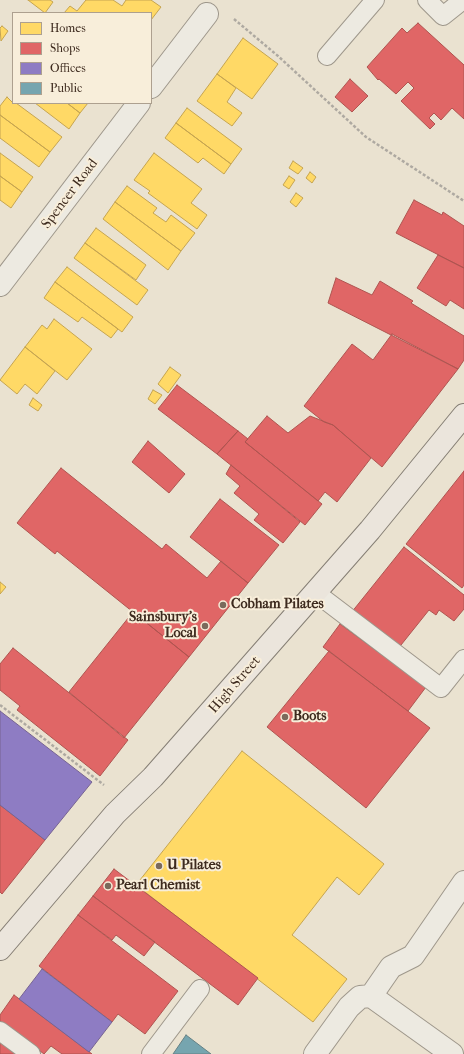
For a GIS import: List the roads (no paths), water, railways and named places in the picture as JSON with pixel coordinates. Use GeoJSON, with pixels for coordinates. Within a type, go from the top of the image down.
{"type":"FeatureCollection","features":[{"type":"Feature","properties":{"kind":"main road","name":"High Street"},"geometry":{"type":"LineString","coordinates":[[0,949],[126,804],[153,777],[316,593],[370,530],[464,415]]}},
{"type":"Feature","properties":{"kind":"street"},"geometry":{"type":"LineString","coordinates":[[152,86],[207,14]]}},
{"type":"Feature","properties":{"kind":"street","name":"Spencer Road"},"geometry":{"type":"LineString","coordinates":[[0,286],[138,104]]}},
{"type":"Feature","properties":{"kind":"street"},"geometry":{"type":"LineString","coordinates":[[371,996],[391,968],[413,956],[464,882]]}},
{"type":"Feature","properties":{"kind":"street"},"geometry":{"type":"LineString","coordinates":[[315,1054],[349,1006],[360,997],[371,996],[452,1054]]}},
{"type":"Feature","properties":{"kind":"lane"},"geometry":{"type":"LineString","coordinates":[[327,56],[375,0]]}},
{"type":"Feature","properties":{"kind":"lane"},"geometry":{"type":"LineString","coordinates":[[426,0],[443,16],[463,0]]}},
{"type":"Feature","properties":{"kind":"lane"},"geometry":{"type":"LineString","coordinates":[[316,593],[441,688],[464,659]]}},
{"type":"Feature","properties":{"kind":"lane"},"geometry":{"type":"LineString","coordinates":[[151,1054],[200,989]]}},
{"type":"Feature","properties":{"kind":"lane"},"geometry":{"type":"LineString","coordinates":[[0,1030],[31,1054]]}},
{"type":"Feature","properties":{"kind":"place","name":"Cobham Pilates"},"geometry":{"type":"Point","coordinates":[223,605]}},
{"type":"Feature","properties":{"kind":"place","name":"Sainsbury's Local"},"geometry":{"type":"Point","coordinates":[205,626]}},
{"type":"Feature","properties":{"kind":"place","name":"Boots"},"geometry":{"type":"Point","coordinates":[285,717]}},
{"type":"Feature","properties":{"kind":"place","name":"U Pilates"},"geometry":{"type":"Point","coordinates":[159,866]}},
{"type":"Feature","properties":{"kind":"place","name":"Pearl Chemist"},"geometry":{"type":"Point","coordinates":[108,886]}}]}
